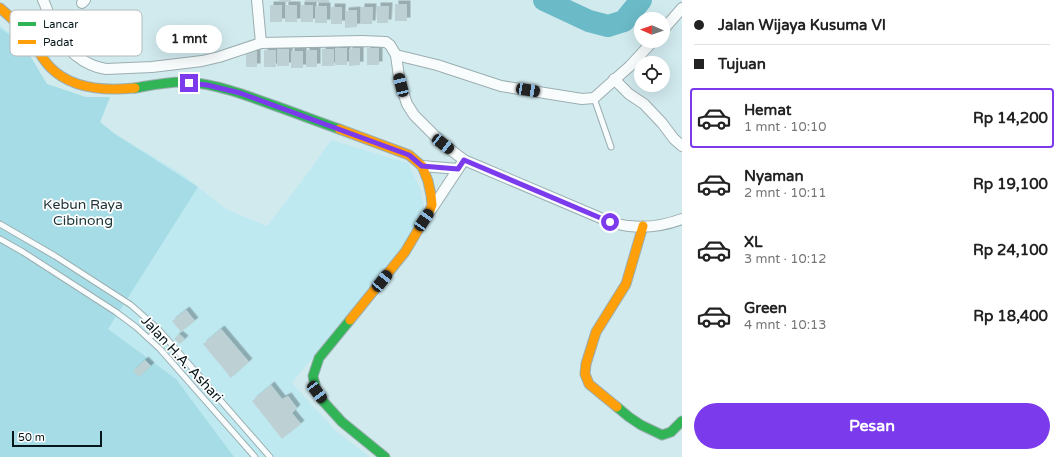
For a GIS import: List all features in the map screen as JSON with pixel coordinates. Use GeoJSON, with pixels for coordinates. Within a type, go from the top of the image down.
{"type":"FeatureCollection","features":[{"type":"Feature","properties":{"kind":"street"},"geometry":{"type":"LineString","coordinates":[[44,0],[47,10]]}},
{"type":"Feature","properties":{"kind":"street"},"geometry":{"type":"LineString","coordinates":[[257,0],[261,43]]}},
{"type":"Feature","properties":{"kind":"street"},"geometry":{"type":"LineString","coordinates":[[0,8],[10,17]]}},
{"type":"Feature","properties":{"kind":"street"},"geometry":{"type":"LineString","coordinates":[[670,22],[682,8]]}},
{"type":"Feature","properties":{"kind":"street"},"geometry":{"type":"LineString","coordinates":[[78,56],[100,68],[106,69],[152,67],[202,61],[261,43],[386,42],[390,45],[396,55],[399,77],[407,104],[414,114],[461,165]]}},
{"type":"Feature","properties":{"kind":"street"},"geometry":{"type":"LineString","coordinates":[[396,55],[437,65],[501,86],[582,99],[594,98],[630,66],[647,48]]}},
{"type":"Feature","properties":{"kind":"street"},"geometry":{"type":"LineString","coordinates":[[42,56],[52,70],[64,78],[91,87],[114,89],[181,82],[222,88],[240,93],[409,155],[422,166],[428,180],[432,205],[430,210]]}},
{"type":"Feature","properties":{"kind":"street"},"geometry":{"type":"LineString","coordinates":[[614,80],[629,94],[644,104],[662,123],[674,139],[682,146]]}},
{"type":"Feature","properties":{"kind":"street"},"geometry":{"type":"LineString","coordinates":[[422,166],[461,165],[538,191],[610,222],[628,226],[643,226],[674,222],[682,219]]}},
{"type":"Feature","properties":{"kind":"street"},"geometry":{"type":"LineString","coordinates":[[385,457],[338,419],[317,392],[313,379],[314,371],[319,358],[405,252],[430,210],[461,165]]}},
{"type":"Feature","properties":{"kind":"street"},"geometry":{"type":"LineString","coordinates":[[643,226],[626,284],[596,332],[586,364],[585,374],[589,384],[641,425],[662,435],[666,435],[682,421]]}},
{"type":"Feature","properties":{"kind":"lane"},"geometry":{"type":"LineString","coordinates":[[594,98],[611,147]]}},
{"type":"Feature","properties":{"kind":"lane","name":"Jalan H.A. Ashari"},"geometry":{"type":"LineString","coordinates":[[0,224],[55,256],[131,305],[158,329],[270,457]]}},
{"type":"Feature","properties":{"kind":"lane","name":"Jalan H.A. Ashari"},"geometry":{"type":"LineString","coordinates":[[0,239],[29,255],[116,312],[149,338],[255,457]]}},
{"type":"Feature","properties":{"kind":"lane"},"geometry":{"type":"LineString","coordinates":[[149,338],[158,329]]}},
{"type":"Feature","properties":{"kind":"shaded area"},"geometry":{"type":"Polygon","coordinates":[[[0,25],[10,33],[10,56],[30,56],[47,84],[86,97],[110,97],[100,122],[115,134],[182,174],[226,209],[267,226],[308,173],[331,140],[408,163],[420,188],[425,211],[415,231],[292,383],[337,432],[370,457],[0,457],[0,25]]]}},
{"type":"Feature","properties":{"kind":"green space","name":"Kebun Raya Cibinong"},"geometry":{"type":"Polygon","coordinates":[[[0,28],[10,35],[10,56],[30,56],[47,84],[86,97],[110,97],[100,122],[115,134],[198,187],[108,329],[176,379],[234,457],[0,457],[0,28]]]}},
{"type":"Feature","properties":{"kind":"building"},"geometry":{"type":"Polygon","coordinates":[[[279,0],[291,0],[291,2],[279,2],[279,0]]]}},
{"type":"Feature","properties":{"kind":"building"},"geometry":{"type":"Polygon","coordinates":[[[305,0],[329,0],[329,2],[305,2],[305,0]]]}},
{"type":"Feature","properties":{"kind":"building"},"geometry":{"type":"Polygon","coordinates":[[[395,4],[407,4],[407,21],[395,21],[395,4]]]}},
{"type":"Feature","properties":{"kind":"building"},"geometry":{"type":"Polygon","coordinates":[[[270,5],[282,5],[282,22],[270,22],[270,5]]]}},
{"type":"Feature","properties":{"kind":"building"},"geometry":{"type":"Polygon","coordinates":[[[285,5],[297,5],[297,22],[285,22],[285,5]]]}},
{"type":"Feature","properties":{"kind":"building"},"geometry":{"type":"Polygon","coordinates":[[[301,5],[313,5],[313,22],[301,22],[301,5]]]}},
{"type":"Feature","properties":{"kind":"building"},"geometry":{"type":"Polygon","coordinates":[[[315,6],[327,6],[327,23],[315,23],[315,6]]]}},
{"type":"Feature","properties":{"kind":"building"},"geometry":{"type":"Polygon","coordinates":[[[377,6],[389,6],[388,23],[377,23],[377,6]]]}},
{"type":"Feature","properties":{"kind":"building"},"geometry":{"type":"Polygon","coordinates":[[[331,7],[342,7],[342,24],[331,24],[331,7]]]}},
{"type":"Feature","properties":{"kind":"building"},"geometry":{"type":"Polygon","coordinates":[[[361,7],[373,7],[372,24],[361,24],[361,7]]]}},
{"type":"Feature","properties":{"kind":"building"},"geometry":{"type":"Polygon","coordinates":[[[357,10],[357,27],[345,28],[345,11],[357,10]]]}},
{"type":"Feature","properties":{"kind":"building"},"geometry":{"type":"Polygon","coordinates":[[[335,48],[347,48],[347,65],[335,65],[335,48]]]}},
{"type":"Feature","properties":{"kind":"building"},"geometry":{"type":"Polygon","coordinates":[[[360,48],[360,65],[349,66],[349,49],[360,48]]]}},
{"type":"Feature","properties":{"kind":"building"},"geometry":{"type":"Polygon","coordinates":[[[367,48],[379,48],[379,65],[367,65],[367,48]]]}},
{"type":"Feature","properties":{"kind":"building"},"geometry":{"type":"Polygon","coordinates":[[[277,49],[289,49],[289,66],[277,66],[277,49]]]}},
{"type":"Feature","properties":{"kind":"building"},"geometry":{"type":"Polygon","coordinates":[[[322,49],[334,49],[334,66],[322,66],[322,49]]]}},
{"type":"Feature","properties":{"kind":"building"},"geometry":{"type":"Polygon","coordinates":[[[246,50],[257,50],[257,67],[246,67],[246,50]]]}},
{"type":"Feature","properties":{"kind":"building"},"geometry":{"type":"Polygon","coordinates":[[[264,50],[276,50],[276,67],[264,67],[264,50]]]}},
{"type":"Feature","properties":{"kind":"building"},"geometry":{"type":"Polygon","coordinates":[[[306,50],[317,50],[317,67],[306,67],[306,50]]]}},
{"type":"Feature","properties":{"kind":"building"},"geometry":{"type":"Polygon","coordinates":[[[291,51],[303,51],[303,68],[291,68],[291,51]]]}},
{"type":"Feature","properties":{"kind":"building"},"geometry":{"type":"Polygon","coordinates":[[[186,310],[195,321],[181,332],[172,321],[186,310]]]}},
{"type":"Feature","properties":{"kind":"building"},"geometry":{"type":"Polygon","coordinates":[[[221,329],[249,362],[231,378],[203,344],[221,329]]]}},
{"type":"Feature","properties":{"kind":"building"},"geometry":{"type":"Polygon","coordinates":[[[179,334],[185,339],[180,344],[174,339],[179,334]]]}},
{"type":"Feature","properties":{"kind":"building"},"geometry":{"type":"Polygon","coordinates":[[[145,360],[151,366],[139,377],[133,371],[145,360]]]}},
{"type":"Feature","properties":{"kind":"building"},"geometry":{"type":"Polygon","coordinates":[[[271,385],[282,399],[288,396],[297,408],[292,413],[301,424],[282,439],[252,401],[271,385]]]}},
{"type":"Feature","properties":{"kind":"waterway"},"geometry":{"type":"LineString","coordinates":[[544,0],[589,21],[608,26],[624,21],[641,0]]}},
{"type":"Feature","properties":{"kind":"traffic: fast"},"geometry":{"type":"LineString","coordinates":[[135,88],[174,82],[208,85],[250,97],[339,129]]}},
{"type":"Feature","properties":{"kind":"traffic: fast"},"geometry":{"type":"LineString","coordinates":[[350,320],[319,358],[313,376],[316,389],[322,400],[342,422],[385,457]]}},
{"type":"Feature","properties":{"kind":"traffic: fast"},"geometry":{"type":"LineString","coordinates":[[617,407],[641,425],[662,435],[671,432],[682,421]]}},
{"type":"Feature","properties":{"kind":"traffic: slow"},"geometry":{"type":"LineString","coordinates":[[0,8],[10,17]]}},
{"type":"Feature","properties":{"kind":"traffic: slow"},"geometry":{"type":"LineString","coordinates":[[42,56],[47,64],[58,74],[78,84],[90,87],[112,89],[135,88]]}},
{"type":"Feature","properties":{"kind":"traffic: slow"},"geometry":{"type":"LineString","coordinates":[[339,129],[409,155],[422,166],[428,181],[432,205],[405,252],[350,320]]}},
{"type":"Feature","properties":{"kind":"traffic: slow"},"geometry":{"type":"LineString","coordinates":[[617,407],[589,384],[585,374],[586,364],[596,332],[626,284],[643,226]]}},
{"type":"Feature","properties":{"kind":"route"},"geometry":{"type":"LineString","coordinates":[[189,83],[207,85],[240,93],[409,155],[422,166],[458,169],[464,160],[566,202],[610,222]]}}]}
